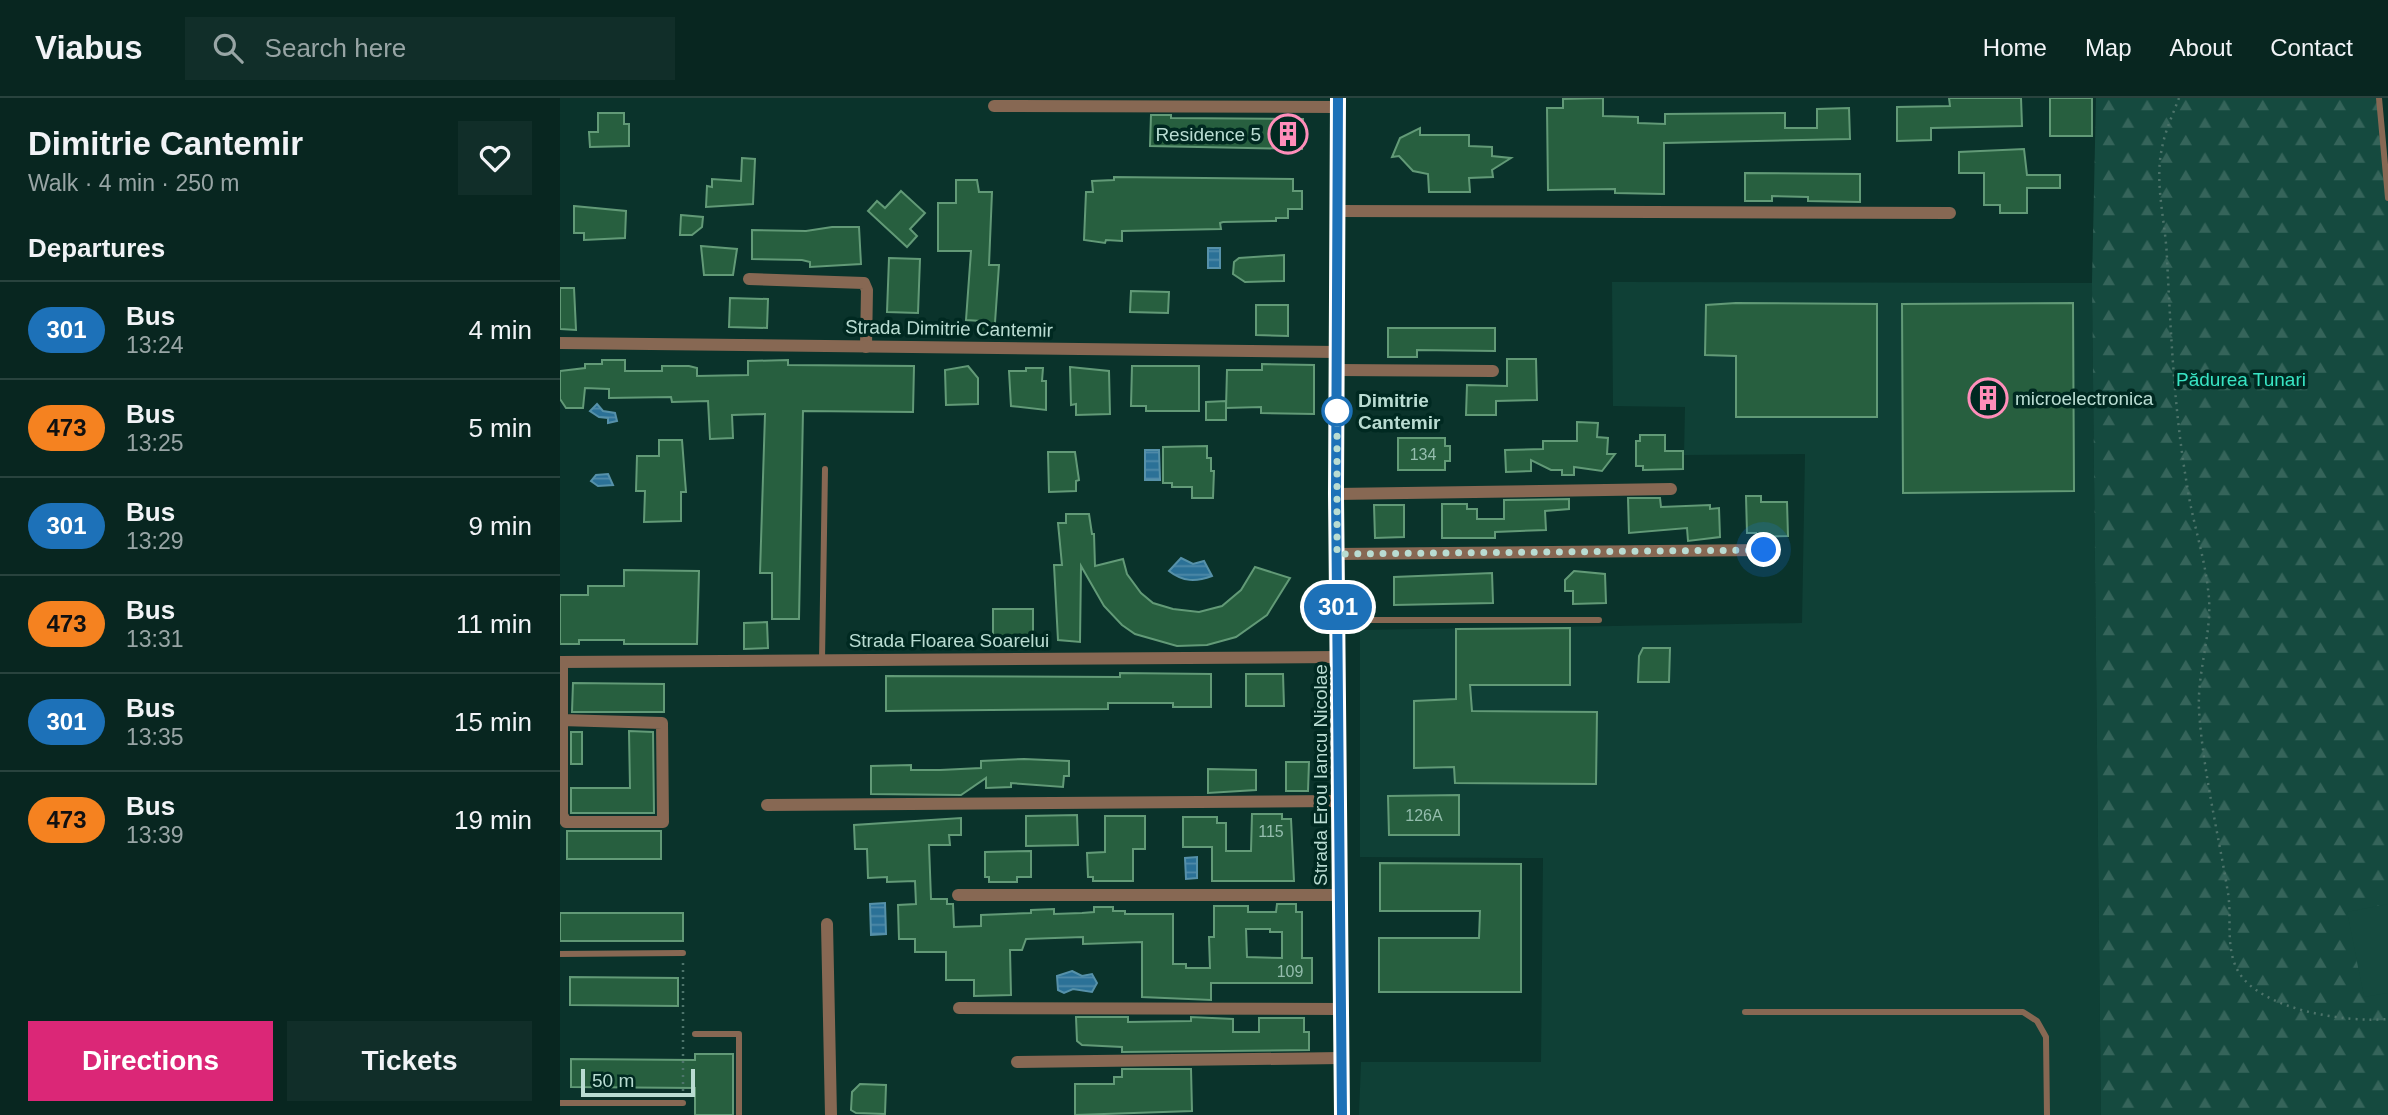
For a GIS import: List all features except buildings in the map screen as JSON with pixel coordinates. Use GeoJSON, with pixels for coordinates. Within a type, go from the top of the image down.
{"type":"FeatureCollection","features":[{"type":"Feature","properties":{"kind":"street"},"geometry":{"type":"LineString","coordinates":[[994,106],[1338,103]]}},
{"type":"Feature","properties":{"kind":"street","name":"Strada Erou Iancu Nicolae"},"geometry":{"type":"LineString","coordinates":[[1338,103],[1336,494],[1342,1115]]}},
{"type":"Feature","properties":{"kind":"street"},"geometry":{"type":"LineString","coordinates":[[1338,211],[1950,213]]}},
{"type":"Feature","properties":{"kind":"street"},"geometry":{"type":"LineString","coordinates":[[749,279],[863,282],[867,290],[866,347]]}},
{"type":"Feature","properties":{"kind":"street","name":"Strada Dimitrie Cantemir"},"geometry":{"type":"LineString","coordinates":[[560,343],[1337,352]]}},
{"type":"Feature","properties":{"kind":"street"},"geometry":{"type":"LineString","coordinates":[[1336,370],[1493,370]]}},
{"type":"Feature","properties":{"kind":"street"},"geometry":{"type":"LineString","coordinates":[[1336,494],[1671,489]]}},
{"type":"Feature","properties":{"kind":"street"},"geometry":{"type":"LineString","coordinates":[[1337,554],[1764,550]]}},
{"type":"Feature","properties":{"kind":"street","name":"Strada Floarea Soarelui"},"geometry":{"type":"LineString","coordinates":[[561,662],[1338,657]]}},
{"type":"Feature","properties":{"kind":"street"},"geometry":{"type":"LineString","coordinates":[[561,662],[561,720],[562,815],[566,822],[663,821],[662,723],[561,720]]}},
{"type":"Feature","properties":{"kind":"street"},"geometry":{"type":"LineString","coordinates":[[767,805],[1339,801]]}},
{"type":"Feature","properties":{"kind":"street"},"geometry":{"type":"LineString","coordinates":[[958,895],[1340,895]]}},
{"type":"Feature","properties":{"kind":"street"},"geometry":{"type":"LineString","coordinates":[[827,924],[831,1115]]}},
{"type":"Feature","properties":{"kind":"street"},"geometry":{"type":"LineString","coordinates":[[959,1008],[1340,1009]]}},
{"type":"Feature","properties":{"kind":"street"},"geometry":{"type":"LineString","coordinates":[[1017,1062],[1341,1058]]}},
{"type":"Feature","properties":{"kind":"lane"},"geometry":{"type":"LineString","coordinates":[[2379,98],[2388,198]]}},
{"type":"Feature","properties":{"kind":"lane"},"geometry":{"type":"LineString","coordinates":[[822,660],[825,469]]}},
{"type":"Feature","properties":{"kind":"lane"},"geometry":{"type":"LineString","coordinates":[[1338,620],[1599,620]]}},
{"type":"Feature","properties":{"kind":"lane"},"geometry":{"type":"LineString","coordinates":[[560,954],[682,953]]}},
{"type":"Feature","properties":{"kind":"lane"},"geometry":{"type":"LineString","coordinates":[[1745,1012],[2023,1012],[2037,1021],[2046,1037],[2047,1115]]}},
{"type":"Feature","properties":{"kind":"lane"},"geometry":{"type":"LineString","coordinates":[[695,1034],[739,1034],[739,1115]]}},
{"type":"Feature","properties":{"kind":"lane"},"geometry":{"type":"LineString","coordinates":[[560,1103],[683,1103]]}},
{"type":"Feature","properties":{"kind":"path"},"geometry":{"type":"LineString","coordinates":[[2179,98],[2162,147],[2159,172],[2166,243],[2172,366],[2186,485],[2209,590],[2209,622],[2201,662],[2199,710],[2228,894],[2232,953],[2238,971],[2250,986],[2265,996],[2297,1009],[2371,1021],[2388,1019]]}},
{"type":"Feature","properties":{"kind":"path"},"geometry":{"type":"LineString","coordinates":[[682,953],[683,1103]]}},
{"type":"Feature","properties":{"kind":"shaded area"},"geometry":{"type":"Polygon","coordinates":[[[1612,282],[2092,283],[2101,1115],[1359,1115],[1361,1062],[1541,1062],[1543,858],[1360,857],[1360,630],[1802,623],[1805,454],[1684,455],[1685,407],[1613,406],[1612,282]]]}},
{"type":"Feature","properties":{"kind":"green space","name":"Pădurea Tunari"},"geometry":{"type":"Polygon","coordinates":[[[2096,98],[2379,98],[2388,197],[2388,1115],[2101,1115],[2092,283],[2096,98]]]}},
{"type":"Feature","properties":{"kind":"green space"},"geometry":{"type":"Polygon","coordinates":[[[2388,904],[2388,993],[2364,997],[2347,912],[2388,904]]]}},
{"type":"Feature","properties":{"kind":"water"},"geometry":{"type":"Polygon","coordinates":[[[1208,248],[1220,248],[1220,268],[1208,268],[1208,248]]]}},
{"type":"Feature","properties":{"kind":"water"},"geometry":{"type":"Polygon","coordinates":[[[597,404],[603,411],[615,413],[617,421],[608,423],[608,418],[599,417],[590,411],[597,404]]]}},
{"type":"Feature","properties":{"kind":"water"},"geometry":{"type":"Polygon","coordinates":[[[1145,450],[1159,450],[1160,480],[1145,480],[1145,450]]]}},
{"type":"Feature","properties":{"kind":"water"},"geometry":{"type":"Polygon","coordinates":[[[608,474],[613,485],[598,486],[591,481],[596,475],[608,474]]]}},
{"type":"Feature","properties":{"kind":"water"},"geometry":{"type":"Polygon","coordinates":[[[1181,558],[1193,564],[1204,561],[1212,576],[1190,580],[1174,575],[1169,571],[1181,558]]]}},
{"type":"Feature","properties":{"kind":"water"},"geometry":{"type":"Polygon","coordinates":[[[1197,857],[1197,878],[1186,879],[1185,858],[1197,857]]]}},
{"type":"Feature","properties":{"kind":"water"},"geometry":{"type":"Polygon","coordinates":[[[885,903],[886,934],[871,935],[870,904],[885,903]]]}},
{"type":"Feature","properties":{"kind":"water"},"geometry":{"type":"Polygon","coordinates":[[[1072,971],[1082,976],[1092,974],[1097,983],[1092,992],[1073,989],[1064,993],[1058,990],[1057,976],[1072,971]]]}},
{"type":"Feature","properties":{"kind":"bus line","name":"301"},"geometry":{"type":"LineString","coordinates":[[1338,98],[1336,494],[1342,1115]]}},
{"type":"Feature","properties":{"kind":"place","name":"Residence 5"},"geometry":{"type":"Point","coordinates":[1288,134]}},
{"type":"Feature","properties":{"kind":"place","name":"microelectronica"},"geometry":{"type":"Point","coordinates":[1988,398]}},
{"type":"Feature","properties":{"kind":"place","name":"Dimitrie Cantemir"},"geometry":{"type":"Point","coordinates":[1337,411]}},
{"type":"Feature","properties":{"kind":"route"},"geometry":{"type":"LineString","coordinates":[[1337,411],[1337,554],[1764,550]]}}]}
